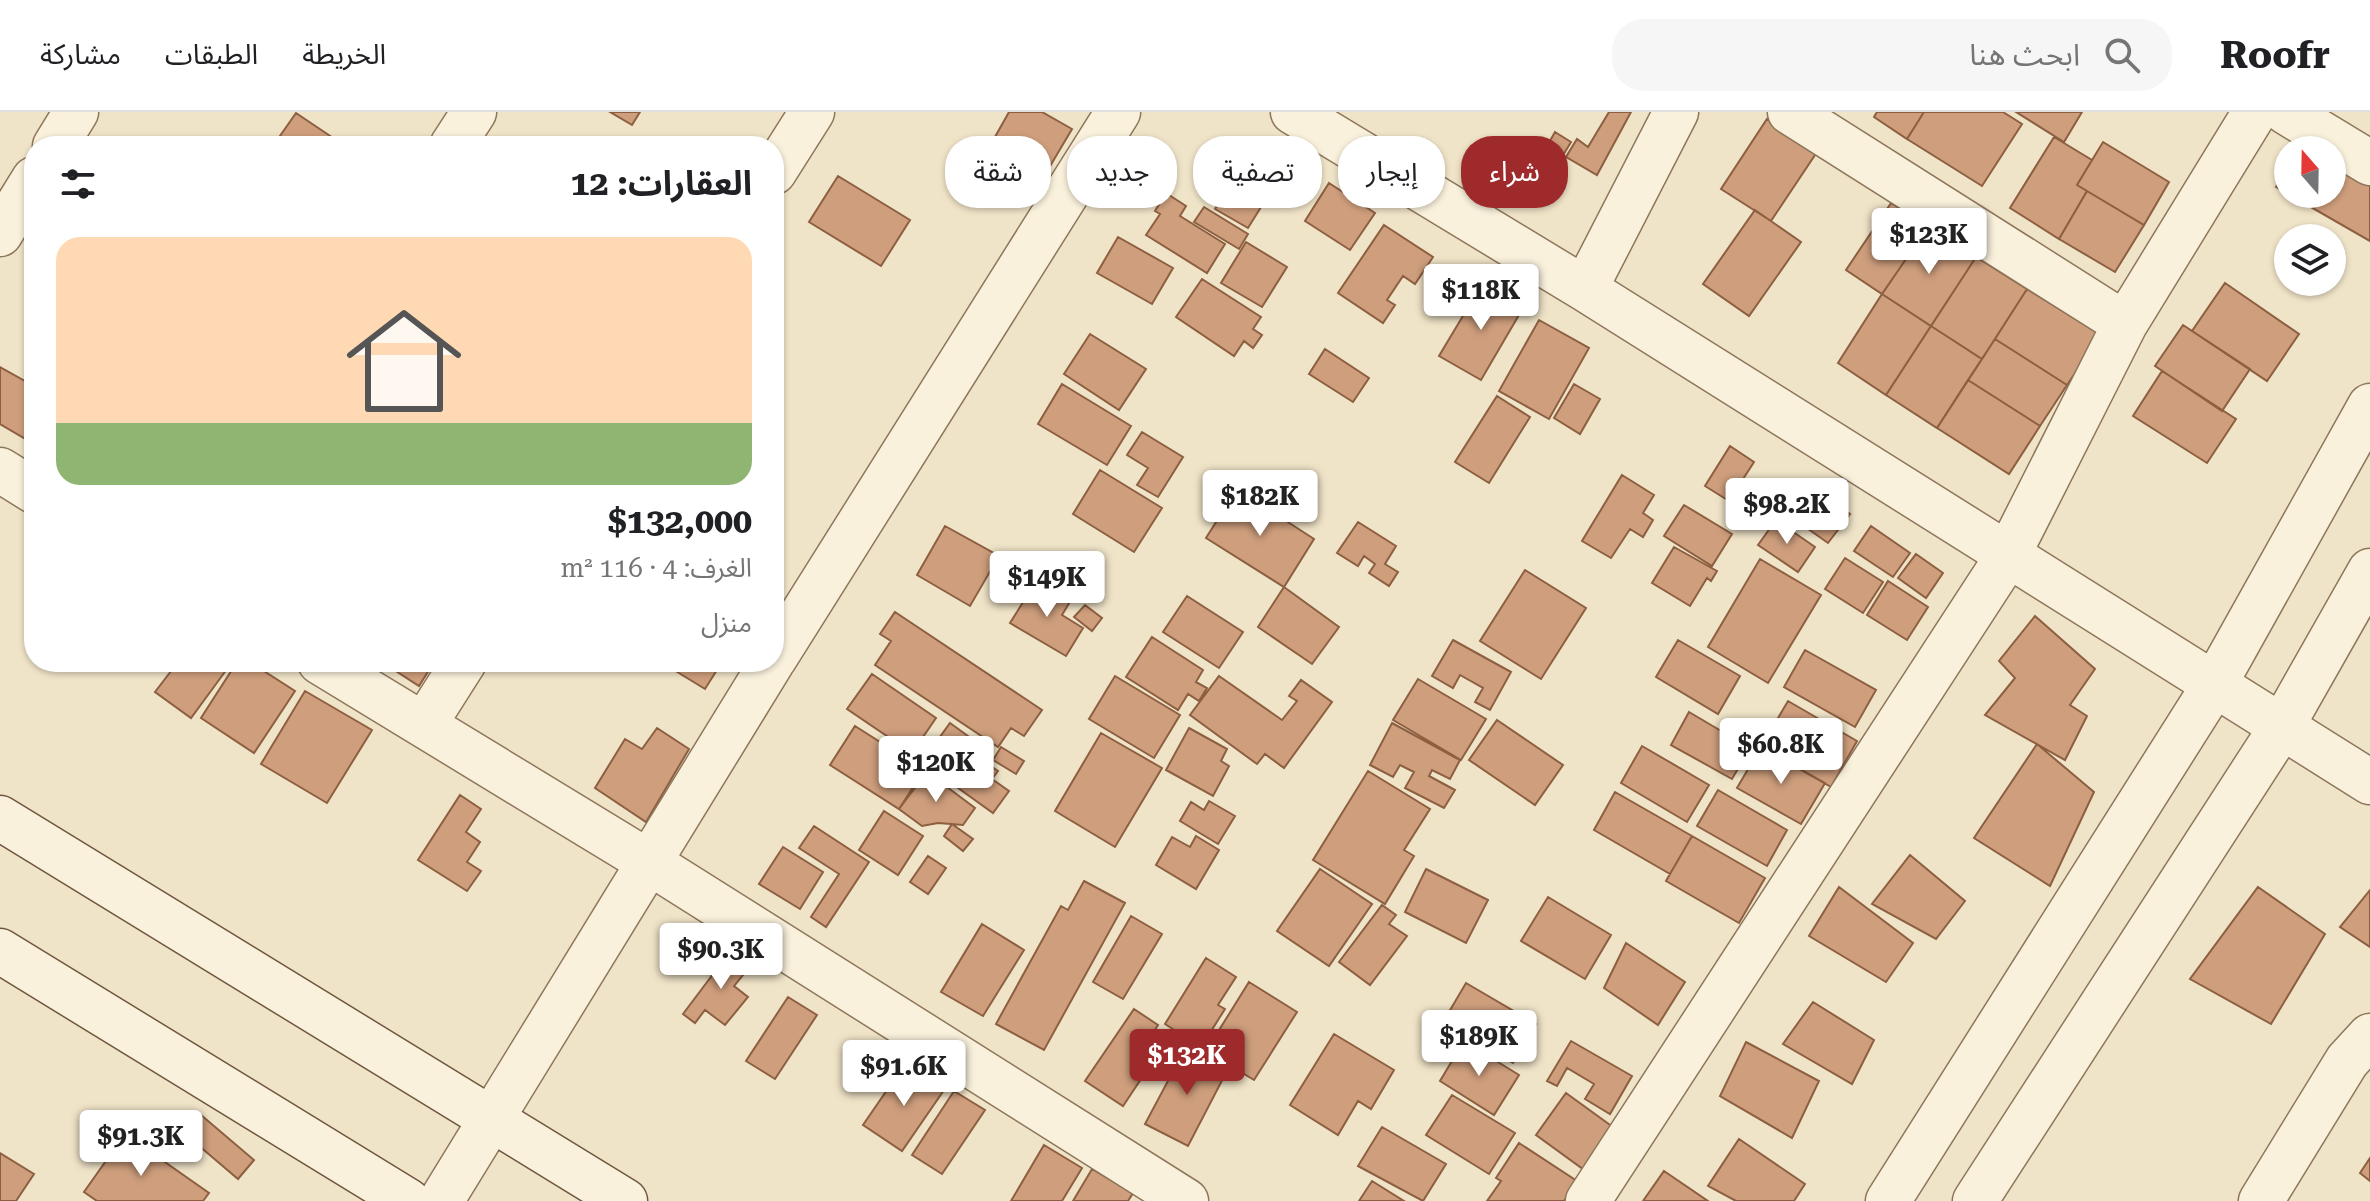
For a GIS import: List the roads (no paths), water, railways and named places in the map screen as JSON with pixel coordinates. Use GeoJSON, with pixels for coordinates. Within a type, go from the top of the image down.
{"type":"FeatureCollection","features":[{"type":"Feature","properties":{"kind":"street"},"geometry":{"type":"LineString","coordinates":[[61,136],[76,112]]}},
{"type":"Feature","properties":{"kind":"street"},"geometry":{"type":"LineString","coordinates":[[458,136],[474,112]]}},
{"type":"Feature","properties":{"kind":"street"},"geometry":{"type":"LineString","coordinates":[[784,156],[812,112]]}},
{"type":"Feature","properties":{"kind":"street"},"geometry":{"type":"LineString","coordinates":[[784,643],[1118,112]]}},
{"type":"Feature","properties":{"kind":"street"},"geometry":{"type":"LineString","coordinates":[[1293,112],[1585,289],[2213,687],[2370,782]]}},
{"type":"Feature","properties":{"kind":"street"},"geometry":{"type":"LineString","coordinates":[[1585,289],[1676,112]]}},
{"type":"Feature","properties":{"kind":"street"},"geometry":{"type":"LineString","coordinates":[[1790,112],[2125,324]]}},
{"type":"Feature","properties":{"kind":"street"},"geometry":{"type":"LineString","coordinates":[[2286,112],[2370,163]]}},
{"type":"Feature","properties":{"kind":"street"},"geometry":{"type":"LineString","coordinates":[[1588,1201],[2007,557],[2125,324],[2240,117]]}},
{"type":"Feature","properties":{"kind":"street"},"geometry":{"type":"LineString","coordinates":[[1888,1201],[2213,687],[2370,406]]}},
{"type":"Feature","properties":{"kind":"street"},"geometry":{"type":"LineString","coordinates":[[0,470],[24,485]]}},
{"type":"Feature","properties":{"kind":"street"},"geometry":{"type":"LineString","coordinates":[[1975,1201],[2281,728],[2370,571]]}},
{"type":"Feature","properties":{"kind":"street"},"geometry":{"type":"LineString","coordinates":[[337,672],[647,861],[1186,1201]]}},
{"type":"Feature","properties":{"kind":"street"},"geometry":{"type":"LineString","coordinates":[[424,725],[458,672]]}},
{"type":"Feature","properties":{"kind":"street"},"geometry":{"type":"LineString","coordinates":[[441,1201],[647,861],[766,672]]}},
{"type":"Feature","properties":{"kind":"street"},"geometry":{"type":"LineString","coordinates":[[0,818],[625,1201]]}},
{"type":"Feature","properties":{"kind":"street"},"geometry":{"type":"LineString","coordinates":[[0,951],[408,1201]]}},
{"type":"Feature","properties":{"kind":"street"},"geometry":{"type":"LineString","coordinates":[[2261,1201],[2362,1057]]}}]}
